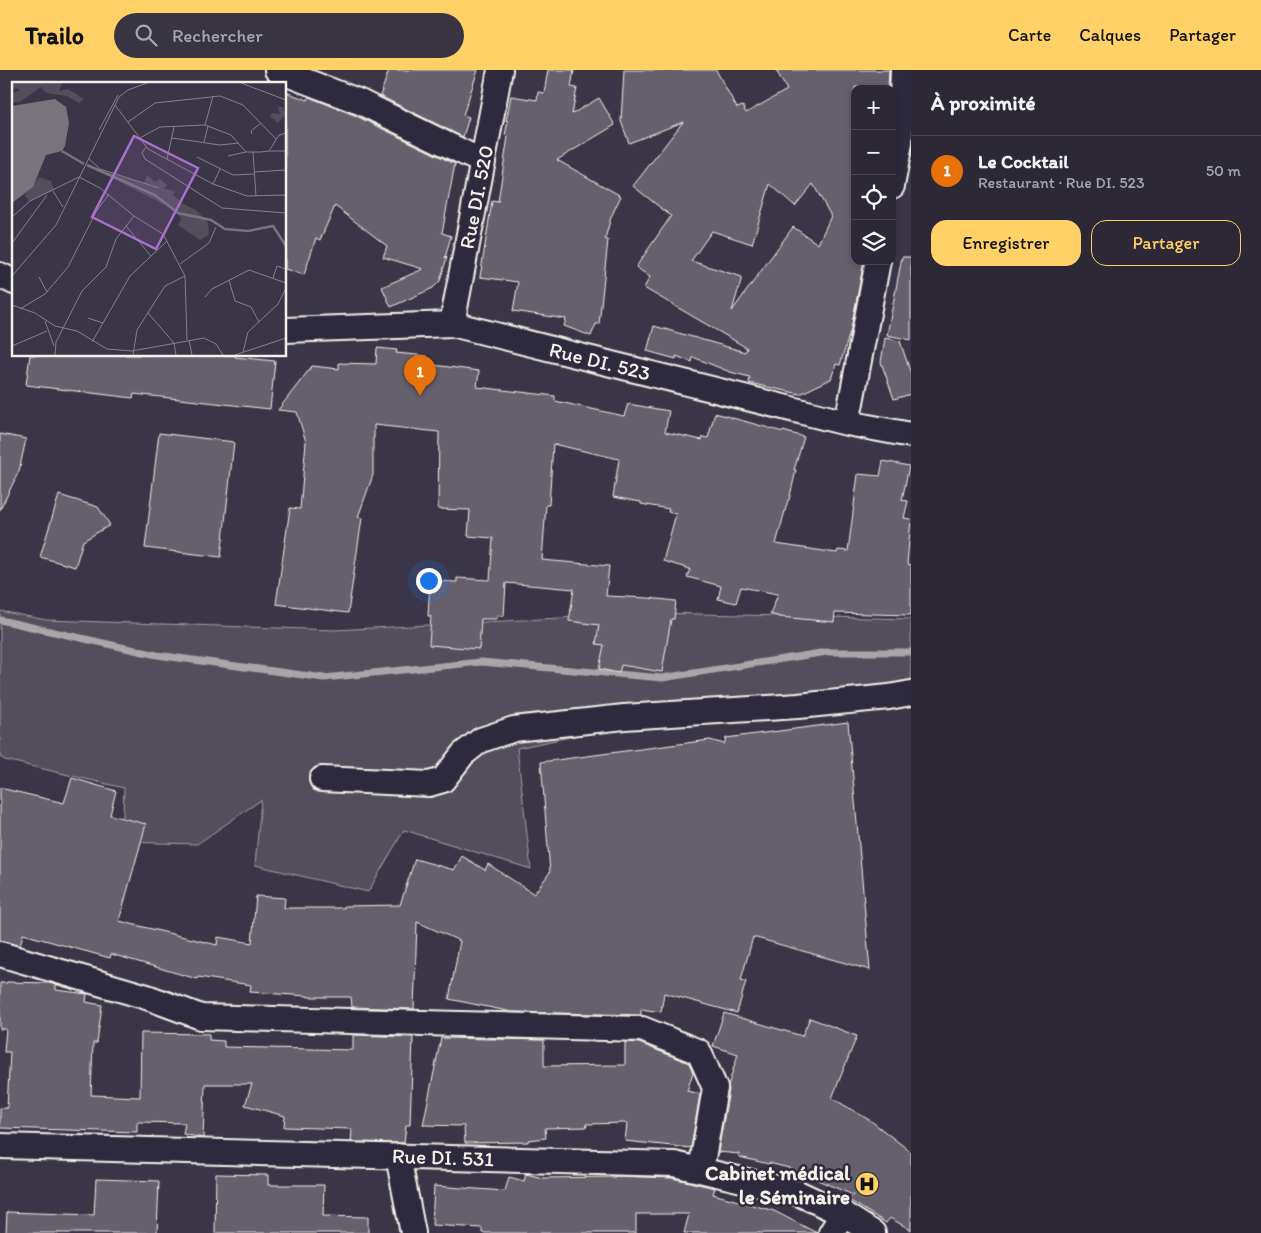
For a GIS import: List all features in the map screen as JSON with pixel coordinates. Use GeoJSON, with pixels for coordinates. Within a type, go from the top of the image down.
{"type":"FeatureCollection","features":[{"type":"Feature","properties":{"kind":"street"},"geometry":{"type":"LineString","coordinates":[[277,70],[360,102],[483,162]]}},
{"type":"Feature","properties":{"kind":"street","name":"Rue DI. 520"},"geometry":{"type":"LineString","coordinates":[[452,324],[500,70]]}},
{"type":"Feature","properties":{"kind":"street"},"geometry":{"type":"LineString","coordinates":[[894,175],[900,144],[904,70]]}},
{"type":"Feature","properties":{"kind":"street"},"geometry":{"type":"LineString","coordinates":[[848,423],[877,265]]}},
{"type":"Feature","properties":{"kind":"street"},"geometry":{"type":"LineString","coordinates":[[0,275],[12,281]]}},
{"type":"Feature","properties":{"kind":"street","name":"Rue DI. 523"},"geometry":{"type":"LineString","coordinates":[[286,330],[452,324],[848,423],[911,435]]}},
{"type":"Feature","properties":{"kind":"street"},"geometry":{"type":"LineString","coordinates":[[322,779],[429,784],[443,780],[462,754],[481,740],[514,729],[624,717],[798,706],[911,693]]}},
{"type":"Feature","properties":{"kind":"street"},"geometry":{"type":"LineString","coordinates":[[0,954],[147,997],[201,1017],[642,1029],[699,1052],[715,1088],[701,1170]]}},
{"type":"Feature","properties":{"kind":"street","name":"Rue DI. 531"},"geometry":{"type":"LineString","coordinates":[[0,1146],[674,1164],[798,1193],[837,1223],[873,1233]]}},
{"type":"Feature","properties":{"kind":"street"},"geometry":{"type":"LineString","coordinates":[[398,1156],[413,1233]]}},
{"type":"Feature","properties":{"kind":"shaded area"},"geometry":{"type":"Polygon","coordinates":[[[0,611],[46,620],[335,630],[655,613],[911,619],[911,692],[681,714],[517,748],[531,869],[404,830],[368,892],[255,865],[261,800],[197,844],[122,842],[124,788],[5,760],[0,757],[0,611]]]}},
{"type":"Feature","properties":{"kind":"building"},"geometry":{"type":"Polygon","coordinates":[[[389,70],[478,70],[463,115],[469,117],[463,137],[380,96],[389,70]]]}},
{"type":"Feature","properties":{"kind":"building"},"geometry":{"type":"Polygon","coordinates":[[[548,70],[574,70],[571,87],[577,88],[572,114],[599,98],[615,125],[557,160],[621,196],[611,217],[605,239],[608,240],[599,324],[596,324],[591,336],[564,326],[566,319],[513,311],[518,282],[480,277],[492,201],[498,202],[508,136],[505,135],[508,121],[506,121],[511,96],[537,100],[538,92],[544,93],[548,70]]]}},
{"type":"Feature","properties":{"kind":"building"},"geometry":{"type":"Polygon","coordinates":[[[624,70],[716,70],[737,108],[743,106],[746,113],[787,90],[776,70],[889,70],[888,85],[851,85],[851,265],[863,265],[851,329],[840,365],[836,364],[831,379],[800,394],[749,383],[750,377],[730,372],[693,357],[692,362],[676,356],[676,359],[647,351],[654,326],[745,352],[747,348],[644,288],[650,277],[636,267],[671,216],[633,186],[683,122],[629,143],[621,121],[624,70]],[[770,184],[752,244],[712,231],[691,261],[742,277],[732,311],[793,227],[818,244],[831,216],[813,184],[795,206],[770,184]]]}},
{"type":"Feature","properties":{"kind":"building"},"geometry":{"type":"Polygon","coordinates":[[[286,92],[308,100],[309,97],[354,115],[455,164],[442,233],[451,236],[440,281],[433,288],[391,307],[382,287],[423,269],[383,257],[387,246],[335,206],[320,240],[316,238],[304,275],[286,269],[286,92]]]}},
{"type":"Feature","properties":{"kind":"building"},"geometry":{"type":"Polygon","coordinates":[[[902,257],[911,257],[911,340],[887,335],[902,257]]]}},
{"type":"Feature","properties":{"kind":"building"},"geometry":{"type":"Polygon","coordinates":[[[885,338],[900,341],[911,374],[911,394],[894,399],[881,362],[885,338]]]}},
{"type":"Feature","properties":{"kind":"building"},"geometry":{"type":"Polygon","coordinates":[[[377,348],[397,350],[396,353],[427,356],[426,364],[479,371],[477,387],[555,396],[555,401],[624,416],[628,404],[669,411],[665,432],[702,440],[703,437],[708,438],[715,413],[804,437],[776,544],[837,553],[838,550],[848,551],[858,474],[880,476],[883,461],[909,466],[902,500],[908,501],[904,518],[911,519],[907,564],[911,565],[911,615],[835,613],[834,622],[780,617],[770,614],[778,594],[741,587],[736,603],[718,599],[721,586],[687,577],[690,569],[663,561],[676,514],[668,512],[669,509],[613,497],[619,459],[553,444],[549,505],[546,505],[542,560],[609,566],[606,596],[676,601],[674,619],[671,619],[662,672],[621,665],[619,673],[599,669],[604,645],[596,644],[599,625],[569,621],[574,589],[506,583],[504,616],[497,615],[497,619],[481,619],[479,649],[429,645],[431,616],[428,616],[430,581],[457,582],[457,578],[490,580],[493,538],[468,536],[470,510],[438,509],[439,432],[374,425],[373,475],[358,517],[362,518],[348,613],[276,604],[290,508],[300,509],[306,442],[297,412],[278,410],[312,366],[339,369],[339,363],[376,364],[377,348]]]}},
{"type":"Feature","properties":{"kind":"building"},"geometry":{"type":"Polygon","coordinates":[[[30,356],[235,356],[275,361],[270,409],[134,394],[133,398],[26,385],[30,356]]]}},
{"type":"Feature","properties":{"kind":"building"},"geometry":{"type":"Polygon","coordinates":[[[159,433],[234,442],[221,557],[145,548],[159,433]]]}},
{"type":"Feature","properties":{"kind":"building"},"geometry":{"type":"Polygon","coordinates":[[[0,434],[26,439],[19,471],[0,510],[0,434]]]}},
{"type":"Feature","properties":{"kind":"building"},"geometry":{"type":"Polygon","coordinates":[[[59,495],[98,507],[110,525],[83,541],[75,567],[40,557],[59,495]]]}},
{"type":"Feature","properties":{"kind":"building"},"geometry":{"type":"Polygon","coordinates":[[[848,722],[870,970],[753,937],[741,980],[746,981],[737,1013],[664,993],[661,1012],[641,1009],[641,1015],[512,1012],[449,999],[460,941],[417,922],[414,1009],[352,1007],[351,997],[308,997],[250,992],[251,985],[198,977],[197,979],[111,954],[110,958],[23,934],[20,946],[0,941],[0,788],[64,803],[72,778],[116,791],[110,815],[146,824],[119,921],[217,945],[218,937],[252,943],[256,896],[285,898],[284,908],[344,908],[344,906],[400,905],[415,859],[454,870],[462,856],[485,870],[488,864],[534,894],[550,872],[541,762],[710,740],[724,744],[726,738],[848,722]]]}},
{"type":"Feature","properties":{"kind":"building"},"geometry":{"type":"Polygon","coordinates":[[[0,983],[49,983],[56,985],[56,990],[87,994],[86,1002],[102,1005],[97,1043],[93,1043],[91,1095],[140,1097],[141,1033],[209,1034],[209,1040],[224,1041],[224,1047],[353,1050],[353,1035],[413,1037],[410,1125],[406,1125],[404,1143],[351,1142],[352,1129],[284,1127],[285,1116],[245,1105],[252,1084],[205,1084],[203,1138],[183,1134],[185,1123],[137,1122],[137,1132],[0,1128],[0,1108],[7,1108],[10,1052],[4,1052],[6,1029],[0,1029],[0,983]]]}},
{"type":"Feature","properties":{"kind":"building"},"geometry":{"type":"Polygon","coordinates":[[[724,1013],[802,1036],[810,1018],[857,1036],[832,1098],[871,1121],[911,1152],[911,1230],[890,1218],[886,1223],[849,1200],[853,1195],[789,1168],[739,1157],[739,1154],[718,1152],[729,1090],[728,1086],[738,1054],[713,1046],[724,1013]]]}},
{"type":"Feature","properties":{"kind":"building"},"geometry":{"type":"Polygon","coordinates":[[[441,1038],[544,1040],[544,1066],[625,1065],[625,1042],[639,1043],[689,1063],[693,1072],[687,1091],[700,1094],[691,1148],[625,1141],[627,1123],[586,1124],[587,1127],[545,1128],[546,1138],[528,1140],[528,1142],[465,1143],[464,1126],[423,1125],[441,1038]]]}},
{"type":"Feature","properties":{"kind":"building"},"geometry":{"type":"Polygon","coordinates":[[[216,1174],[268,1175],[268,1185],[324,1185],[323,1216],[368,1217],[368,1233],[215,1233],[216,1174]]]}},
{"type":"Feature","properties":{"kind":"building"},"geometry":{"type":"Polygon","coordinates":[[[526,1174],[543,1178],[615,1176],[672,1178],[715,1188],[713,1194],[774,1211],[817,1233],[684,1233],[689,1214],[636,1214],[636,1233],[482,1233],[482,1228],[432,1225],[434,1186],[505,1191],[509,1177],[524,1181],[526,1174]]]}},
{"type":"Feature","properties":{"kind":"building"},"geometry":{"type":"Polygon","coordinates":[[[96,1179],[159,1181],[157,1233],[6,1233],[7,1212],[94,1215],[96,1179]]]}},
{"type":"Feature","properties":{"kind":"waterway"},"geometry":{"type":"LineString","coordinates":[[0,620],[157,655],[324,678],[481,662],[662,678],[827,652],[911,652]]}},
{"type":"Feature","properties":{"kind":"place","name":"Le Cocktail"},"geometry":{"type":"Point","coordinates":[420,396]}},
{"type":"Feature","properties":{"kind":"place","name":"Cabinet médical le Séminaire"},"geometry":{"type":"Point","coordinates":[867,1184]}}]}
